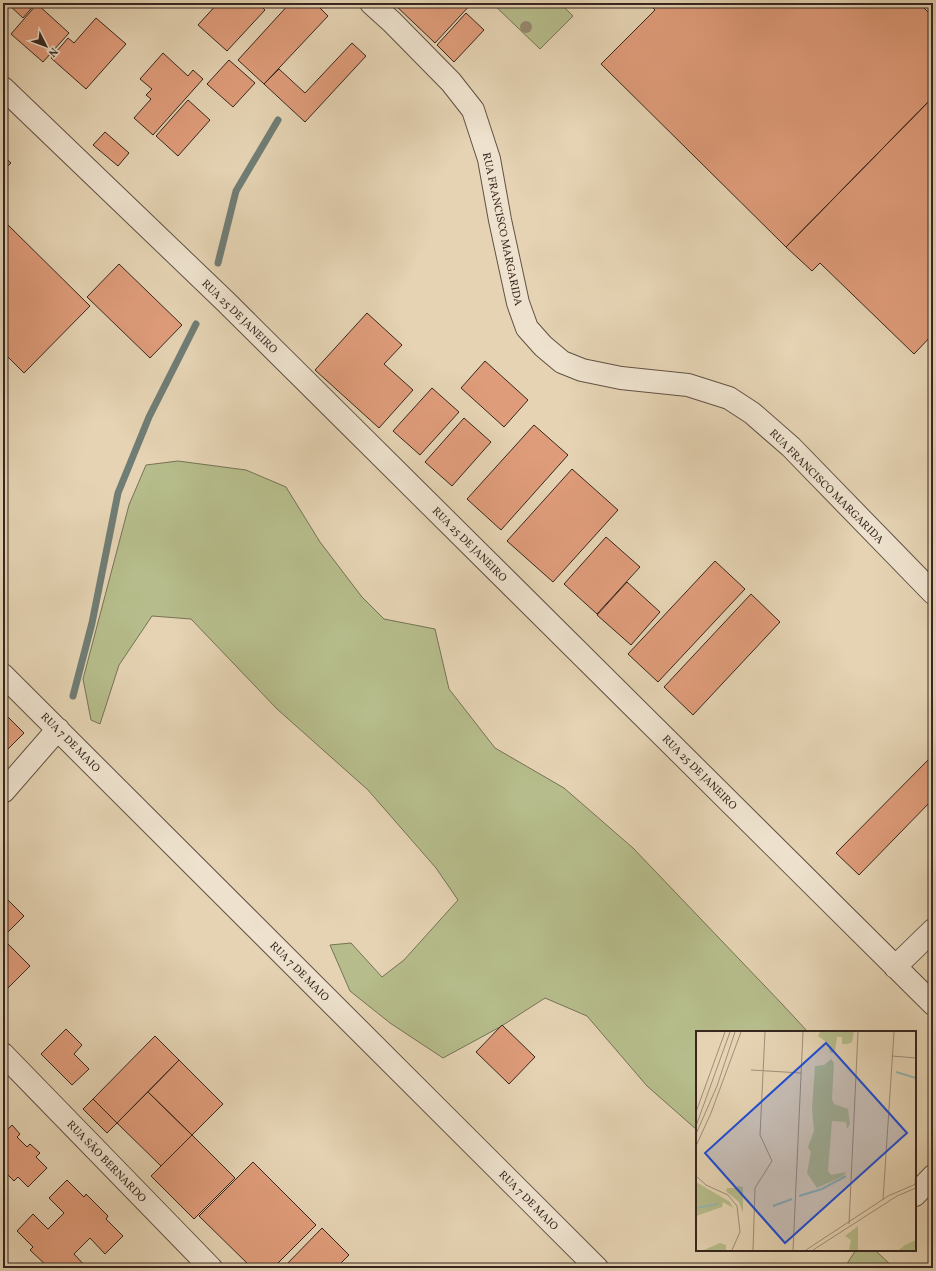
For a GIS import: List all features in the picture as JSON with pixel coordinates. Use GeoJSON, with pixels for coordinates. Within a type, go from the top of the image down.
{"type":"FeatureCollection","features":[{"type":"Feature","properties":{"kind":"street","name":"RUA FRANCISCO MARGARIDA"},"geometry":{"type":"LineString","coordinates":[[371,3],[392,22],[451,82],[473,110],[489,159],[518,303],[526,328],[543,346],[562,362],[582,370],[621,378],[688,385],[729,398],[752,413],[791,447],[933,593]]}},
{"type":"Feature","properties":{"kind":"street","name":"RUA 25 DE JANEIRO"},"geometry":{"type":"LineString","coordinates":[[3,88],[231,307],[933,1004]]}},
{"type":"Feature","properties":{"kind":"street","name":"RUA 7 DE MAIO"},"geometry":{"type":"LineString","coordinates":[[3,674],[597,1268]]}},
{"type":"Feature","properties":{"kind":"street"},"geometry":{"type":"LineString","coordinates":[[4,791],[58,729]]}},
{"type":"Feature","properties":{"kind":"street"},"geometry":{"type":"LineString","coordinates":[[895,967],[933,930]]}},
{"type":"Feature","properties":{"kind":"street","name":"RUA SÃO BERNARDO"},"geometry":{"type":"LineString","coordinates":[[3,1054],[211,1268]]}},
{"type":"Feature","properties":{"kind":"street"},"geometry":{"type":"LineString","coordinates":[[916,1194],[933,1176]]}},
{"type":"Feature","properties":{"kind":"green space"},"geometry":{"type":"Polygon","coordinates":[[[492,3],[562,3],[561,4],[573,16],[540,49],[492,3]]]}},
{"type":"Feature","properties":{"kind":"green space"},"geometry":{"type":"Polygon","coordinates":[[[178,461],[246,470],[286,487],[320,542],[362,597],[384,619],[435,629],[449,689],[495,748],[564,788],[633,848],[807,1031],[696,1031],[696,1129],[647,1086],[587,1016],[545,998],[500,1027],[443,1058],[390,1023],[350,991],[330,945],[351,943],[382,977],[404,960],[458,900],[436,868],[368,790],[277,709],[191,619],[152,616],[119,665],[100,724],[91,720],[83,679],[129,505],[146,465],[178,461]]]}},
{"type":"Feature","properties":{"kind":"green space"},"geometry":{"type":"Polygon","coordinates":[[[855,1251],[876,1251],[894,1268],[844,1268],[855,1251]]]}},
{"type":"Feature","properties":{"kind":"building"},"geometry":{"type":"Polygon","coordinates":[[[7,3],[36,3],[23,18],[7,3]]]}},
{"type":"Feature","properties":{"kind":"building"},"geometry":{"type":"Polygon","coordinates":[[[218,3],[258,3],[265,10],[227,51],[198,25],[218,3]]]}},
{"type":"Feature","properties":{"kind":"building"},"geometry":{"type":"Polygon","coordinates":[[[290,3],[315,3],[328,16],[264,84],[238,60],[290,3]]]}},
{"type":"Feature","properties":{"kind":"building"},"geometry":{"type":"Polygon","coordinates":[[[393,3],[472,3],[435,43],[393,3]]]}},
{"type":"Feature","properties":{"kind":"building"},"geometry":{"type":"Polygon","coordinates":[[[648,3],[919,3],[933,17],[933,97],[786,247],[601,64],[655,10],[648,3]]]}},
{"type":"Feature","properties":{"kind":"building"},"geometry":{"type":"Polygon","coordinates":[[[37,4],[69,33],[43,62],[11,34],[37,4]]]}},
{"type":"Feature","properties":{"kind":"building"},"geometry":{"type":"Polygon","coordinates":[[[466,13],[484,30],[454,62],[437,45],[466,13]]]}},
{"type":"Feature","properties":{"kind":"building"},"geometry":{"type":"Polygon","coordinates":[[[96,18],[126,44],[86,89],[51,58],[68,38],[74,43],[96,18]]]}},
{"type":"Feature","properties":{"kind":"building"},"geometry":{"type":"Polygon","coordinates":[[[352,43],[366,56],[305,122],[264,84],[279,69],[305,93],[352,43]]]}},
{"type":"Feature","properties":{"kind":"building"},"geometry":{"type":"Polygon","coordinates":[[[163,53],[188,76],[193,70],[203,79],[153,135],[134,118],[151,99],[146,95],[152,89],[140,79],[163,53]]]}},
{"type":"Feature","properties":{"kind":"building"},"geometry":{"type":"Polygon","coordinates":[[[229,60],[255,83],[233,107],[207,84],[229,60]]]}},
{"type":"Feature","properties":{"kind":"building"},"geometry":{"type":"Polygon","coordinates":[[[933,97],[933,334],[914,354],[820,263],[812,271],[786,247],[933,97]]]}},
{"type":"Feature","properties":{"kind":"building"},"geometry":{"type":"Polygon","coordinates":[[[188,100],[210,120],[178,156],[156,136],[188,100]]]}},
{"type":"Feature","properties":{"kind":"building"},"geometry":{"type":"Polygon","coordinates":[[[105,132],[129,153],[118,166],[93,145],[105,132]]]}},
{"type":"Feature","properties":{"kind":"building"},"geometry":{"type":"Polygon","coordinates":[[[3,156],[11,163],[3,171],[3,156]]]}},
{"type":"Feature","properties":{"kind":"building"},"geometry":{"type":"Polygon","coordinates":[[[3,220],[90,306],[24,373],[3,352],[3,220]]]}},
{"type":"Feature","properties":{"kind":"building"},"geometry":{"type":"Polygon","coordinates":[[[119,264],[182,325],[150,358],[87,297],[119,264]]]}},
{"type":"Feature","properties":{"kind":"building"},"geometry":{"type":"Polygon","coordinates":[[[367,313],[402,345],[384,364],[413,390],[379,428],[315,370],[367,313]]]}},
{"type":"Feature","properties":{"kind":"building"},"geometry":{"type":"Polygon","coordinates":[[[485,361],[528,400],[504,427],[461,388],[485,361]]]}},
{"type":"Feature","properties":{"kind":"building"},"geometry":{"type":"Polygon","coordinates":[[[432,388],[459,412],[420,455],[393,431],[432,388]]]}},
{"type":"Feature","properties":{"kind":"building"},"geometry":{"type":"Polygon","coordinates":[[[464,418],[491,442],[452,486],[425,462],[464,418]]]}},
{"type":"Feature","properties":{"kind":"building"},"geometry":{"type":"Polygon","coordinates":[[[534,425],[568,455],[501,530],[467,499],[534,425]]]}},
{"type":"Feature","properties":{"kind":"building"},"geometry":{"type":"Polygon","coordinates":[[[572,469],[618,510],[553,582],[507,541],[572,469]]]}},
{"type":"Feature","properties":{"kind":"building"},"geometry":{"type":"Polygon","coordinates":[[[606,537],[640,567],[597,614],[564,584],[606,537]]]}},
{"type":"Feature","properties":{"kind":"building"},"geometry":{"type":"Polygon","coordinates":[[[715,561],[745,589],[658,682],[628,654],[715,561]]]}},
{"type":"Feature","properties":{"kind":"building"},"geometry":{"type":"Polygon","coordinates":[[[627,582],[660,612],[631,645],[597,615],[627,582]]]}},
{"type":"Feature","properties":{"kind":"building"},"geometry":{"type":"Polygon","coordinates":[[[751,594],[780,622],[693,715],[664,687],[751,594]]]}},
{"type":"Feature","properties":{"kind":"building"},"geometry":{"type":"Polygon","coordinates":[[[3,712],[24,733],[3,754],[3,712]]]}},
{"type":"Feature","properties":{"kind":"building"},"geometry":{"type":"Polygon","coordinates":[[[930,758],[933,761],[933,799],[859,875],[836,853],[930,758]]]}},
{"type":"Feature","properties":{"kind":"building"},"geometry":{"type":"Polygon","coordinates":[[[3,895],[24,916],[3,937],[3,895]]]}},
{"type":"Feature","properties":{"kind":"building"},"geometry":{"type":"Polygon","coordinates":[[[3,939],[8,944],[3,949],[3,939]]]}},
{"type":"Feature","properties":{"kind":"building"},"geometry":{"type":"Polygon","coordinates":[[[8,944],[30,966],[3,993],[3,949],[8,944]]]}},
{"type":"Feature","properties":{"kind":"building"},"geometry":{"type":"Polygon","coordinates":[[[502,1025],[535,1057],[509,1084],[476,1052],[502,1025]]]}},
{"type":"Feature","properties":{"kind":"building"},"geometry":{"type":"Polygon","coordinates":[[[66,1029],[82,1045],[74,1054],[89,1069],[72,1085],[41,1054],[66,1029]]]}},
{"type":"Feature","properties":{"kind":"building"},"geometry":{"type":"Polygon","coordinates":[[[155,1036],[179,1060],[117,1123],[93,1099],[155,1036]]]}},
{"type":"Feature","properties":{"kind":"building"},"geometry":{"type":"Polygon","coordinates":[[[179,1060],[223,1104],[192,1135],[148,1092],[179,1060]]]}},
{"type":"Feature","properties":{"kind":"building"},"geometry":{"type":"Polygon","coordinates":[[[148,1092],[192,1135],[161,1166],[117,1123],[148,1092]]]}},
{"type":"Feature","properties":{"kind":"building"},"geometry":{"type":"Polygon","coordinates":[[[93,1099],[117,1123],[107,1133],[83,1109],[93,1099]]]}},
{"type":"Feature","properties":{"kind":"building"},"geometry":{"type":"Polygon","coordinates":[[[3,1124],[8,1129],[12,1125],[20,1134],[17,1137],[27,1147],[30,1144],[40,1153],[36,1157],[47,1168],[28,1187],[18,1177],[14,1181],[3,1170],[3,1124]]]}},
{"type":"Feature","properties":{"kind":"building"},"geometry":{"type":"Polygon","coordinates":[[[192,1135],[235,1178],[194,1219],[151,1176],[192,1135]]]}},
{"type":"Feature","properties":{"kind":"building"},"geometry":{"type":"Polygon","coordinates":[[[253,1162],[316,1225],[273,1268],[252,1268],[199,1216],[253,1162]]]}},
{"type":"Feature","properties":{"kind":"building"},"geometry":{"type":"Polygon","coordinates":[[[67,1180],[84,1197],[86,1194],[108,1216],[106,1219],[123,1236],[105,1254],[90,1238],[74,1254],[87,1268],[49,1268],[30,1250],[33,1247],[17,1231],[33,1214],[48,1229],[64,1213],[49,1198],[67,1180]]]}},
{"type":"Feature","properties":{"kind":"building"},"geometry":{"type":"Polygon","coordinates":[[[322,1228],[349,1255],[336,1268],[283,1268],[322,1228]]]}},
{"type":"Feature","properties":{"kind":"waterway"},"geometry":{"type":"LineString","coordinates":[[218,263],[236,191],[278,120]]}},
{"type":"Feature","properties":{"kind":"waterway"},"geometry":{"type":"LineString","coordinates":[[73,696],[92,623],[118,493],[149,417],[196,324]]}}]}
